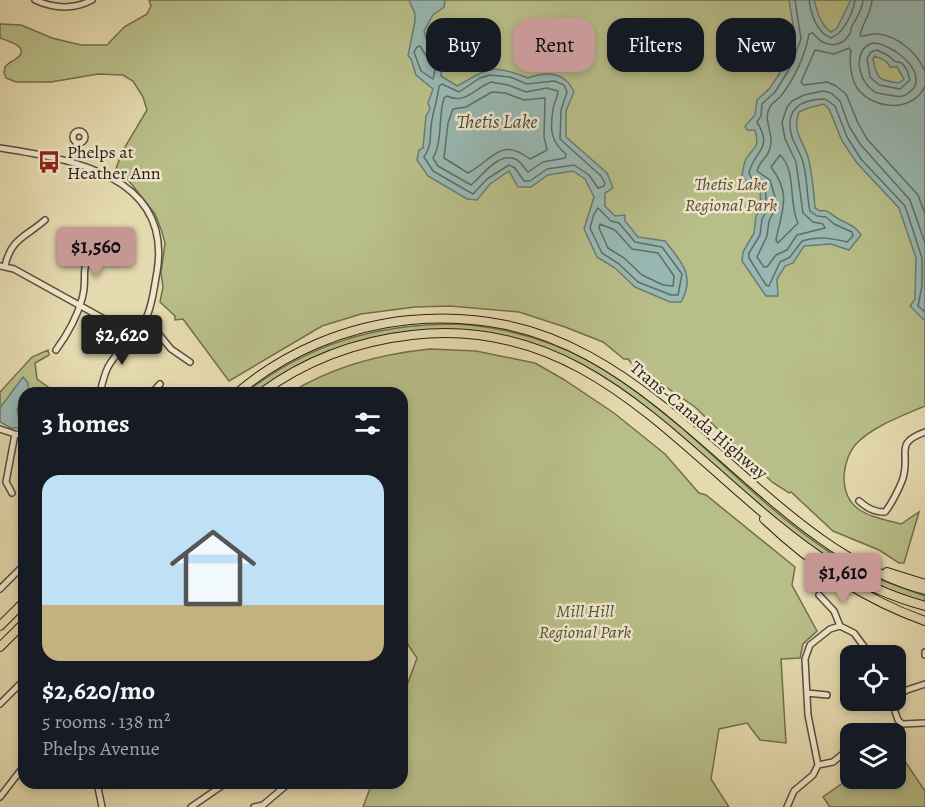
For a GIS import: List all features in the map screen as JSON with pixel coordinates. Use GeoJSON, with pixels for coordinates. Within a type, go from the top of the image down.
{"type":"FeatureCollection","features":[{"type":"Feature","properties":{"kind":"highway","name":"Trans-Canada Highway"},"geometry":{"type":"LineString","coordinates":[[244,387],[262,373],[300,351],[339,335],[370,327],[404,321],[450,319],[492,322],[537,333],[579,349],[621,374],[665,407],[818,538],[882,575],[925,590]]}},
{"type":"Feature","properties":{"kind":"highway","name":"Trans-Canada Highway"},"geometry":{"type":"LineString","coordinates":[[271,387],[308,364],[363,344],[422,334],[494,338],[536,348],[597,376],[651,416],[799,542],[834,567],[873,587],[925,606]]}},
{"type":"Feature","properties":{"kind":"highway"},"geometry":{"type":"LineString","coordinates":[[736,489],[773,528],[819,566],[866,596],[925,621]]}},
{"type":"Feature","properties":{"kind":"highway"},"geometry":{"type":"LineString","coordinates":[[818,538],[887,572],[925,584]]}},
{"type":"Feature","properties":{"kind":"highway"},"geometry":{"type":"LineString","coordinates":[[0,626],[18,608]]}},
{"type":"Feature","properties":{"kind":"highway"},"geometry":{"type":"LineString","coordinates":[[0,647],[18,629]]}},
{"type":"Feature","properties":{"kind":"street"},"geometry":{"type":"LineString","coordinates":[[35,0],[54,7],[67,8],[92,0]]}},
{"type":"Feature","properties":{"kind":"street"},"geometry":{"type":"LineString","coordinates":[[70,162],[77,143]]}},
{"type":"Feature","properties":{"kind":"street"},"geometry":{"type":"LineString","coordinates":[[0,148],[47,155],[111,176],[143,206],[153,224],[159,243],[159,258],[152,300],[141,325],[108,366],[102,387]]}},
{"type":"Feature","properties":{"kind":"street"},"geometry":{"type":"LineString","coordinates":[[45,219],[13,244],[3,266],[133,335]]}},
{"type":"Feature","properties":{"kind":"street"},"geometry":{"type":"LineString","coordinates":[[56,350],[66,336],[80,305],[84,290],[84,267],[95,250],[107,244]]}},
{"type":"Feature","properties":{"kind":"street"},"geometry":{"type":"LineString","coordinates":[[141,325],[158,333],[171,349],[190,362]]}},
{"type":"Feature","properties":{"kind":"street"},"geometry":{"type":"LineString","coordinates":[[157,387],[160,384]]}},
{"type":"Feature","properties":{"kind":"street"},"geometry":{"type":"LineString","coordinates":[[0,429],[18,434]]}},
{"type":"Feature","properties":{"kind":"street"},"geometry":{"type":"LineString","coordinates":[[859,501],[867,508],[878,512],[885,512],[891,506],[905,471],[903,455],[907,442],[925,432]]}},
{"type":"Feature","properties":{"kind":"street"},"geometry":{"type":"LineString","coordinates":[[12,493],[6,482],[15,434]]}},
{"type":"Feature","properties":{"kind":"street"},"geometry":{"type":"LineString","coordinates":[[0,589],[18,571]]}},
{"type":"Feature","properties":{"kind":"street"},"geometry":{"type":"LineString","coordinates":[[819,595],[834,611],[840,627]]}},
{"type":"Feature","properties":{"kind":"street"},"geometry":{"type":"LineString","coordinates":[[787,807],[794,791],[813,775],[818,765],[809,721],[807,693],[806,659],[810,645],[830,629],[840,627],[854,633],[863,645]]}},
{"type":"Feature","properties":{"kind":"street"},"geometry":{"type":"LineString","coordinates":[[906,691],[925,684]]}},
{"type":"Feature","properties":{"kind":"street"},"geometry":{"type":"LineString","coordinates":[[0,704],[18,686]]}},
{"type":"Feature","properties":{"kind":"street"},"geometry":{"type":"LineString","coordinates":[[807,693],[827,695]]}},
{"type":"Feature","properties":{"kind":"street"},"geometry":{"type":"LineString","coordinates":[[895,711],[902,724],[925,723]]}},
{"type":"Feature","properties":{"kind":"street"},"geometry":{"type":"LineString","coordinates":[[818,765],[833,762],[840,756]]}},
{"type":"Feature","properties":{"kind":"street"},"geometry":{"type":"LineString","coordinates":[[0,797],[18,774]]}},
{"type":"Feature","properties":{"kind":"street"},"geometry":{"type":"LineString","coordinates":[[98,789],[102,807]]}},
{"type":"Feature","properties":{"kind":"street"},"geometry":{"type":"LineString","coordinates":[[191,807],[217,789]]}},
{"type":"Feature","properties":{"kind":"street"},"geometry":{"type":"LineString","coordinates":[[254,807],[264,806],[282,789]]}},
{"type":"Feature","properties":{"kind":"green space","name":"Thetis Lake Regional Park"},"geometry":{"type":"Polygon","coordinates":[[[149,0],[925,0],[925,406],[888,422],[863,438],[851,451],[844,475],[848,498],[861,511],[901,524],[919,512],[904,563],[899,563],[879,550],[833,531],[791,492],[789,493],[772,482],[695,407],[603,342],[519,312],[450,306],[415,307],[361,314],[322,326],[229,381],[183,319],[175,320],[175,316],[160,302],[165,243],[162,232],[155,214],[122,172],[116,169],[122,152],[147,110],[143,97],[133,81],[123,75],[98,74],[51,82],[16,82],[6,78],[4,73],[7,64],[17,58],[21,51],[17,45],[0,38],[0,24],[21,25],[52,38],[81,45],[107,45],[124,27],[147,14],[151,6],[149,0]]]}},
{"type":"Feature","properties":{"kind":"green space"},"geometry":{"type":"Polygon","coordinates":[[[456,324],[492,328],[528,336],[562,348],[595,364],[630,386],[683,429],[763,501],[805,535],[858,569],[925,596],[925,602],[882,587],[842,567],[796,535],[668,425],[624,391],[577,363],[525,342],[467,331],[426,330],[386,335],[327,352],[293,368],[264,387],[253,387],[294,362],[344,340],[398,328],[456,324]]]}},
{"type":"Feature","properties":{"kind":"green space","name":"Mill Hill Regional Park"},"geometry":{"type":"Polygon","coordinates":[[[430,349],[476,351],[535,363],[614,413],[665,454],[699,493],[706,495],[795,567],[792,585],[817,631],[803,644],[800,658],[781,659],[786,743],[760,740],[747,723],[719,729],[711,779],[729,807],[363,807],[370,789],[408,789],[408,683],[417,658],[408,645],[408,387],[301,387],[323,375],[393,354],[430,349]]]}},
{"type":"Feature","properties":{"kind":"green space"},"geometry":{"type":"Polygon","coordinates":[[[48,350],[49,355],[35,363],[37,379],[48,387],[18,387],[18,426],[0,420],[0,392],[32,357],[48,350]]]}},
{"type":"Feature","properties":{"kind":"green space"},"geometry":{"type":"Polygon","coordinates":[[[906,763],[925,791],[925,807],[830,807],[823,797],[840,785],[840,789],[906,789],[906,763]]]}},
{"type":"Feature","properties":{"kind":"water","name":"Thetis Lake"},"geometry":{"type":"Polygon","coordinates":[[[409,0],[445,0],[444,7],[431,18],[426,18],[424,31],[426,72],[442,72],[441,76],[457,86],[484,72],[501,72],[501,69],[528,78],[549,74],[566,80],[574,92],[566,111],[566,137],[607,173],[613,188],[605,193],[605,206],[615,216],[625,215],[625,221],[638,237],[665,241],[681,262],[685,269],[687,284],[681,302],[670,302],[635,287],[615,268],[597,257],[584,229],[594,197],[585,179],[573,171],[548,175],[531,187],[518,187],[509,171],[490,184],[477,200],[467,199],[428,176],[417,160],[419,150],[423,148],[426,116],[430,109],[428,103],[433,89],[416,75],[408,56],[415,14],[409,0]]]}},
{"type":"Feature","properties":{"kind":"water"},"geometry":{"type":"Polygon","coordinates":[[[789,0],[814,0],[822,22],[831,32],[837,28],[851,0],[925,0],[925,321],[910,306],[915,299],[916,258],[899,208],[857,163],[842,141],[829,109],[824,104],[799,112],[797,119],[798,132],[809,161],[815,208],[829,212],[853,227],[861,235],[849,250],[831,244],[804,246],[793,263],[785,266],[777,279],[778,296],[766,296],[742,261],[743,252],[754,233],[756,216],[761,209],[760,188],[749,184],[742,175],[746,159],[757,141],[755,130],[747,130],[745,126],[755,115],[757,100],[770,88],[780,72],[796,72],[796,18],[792,18],[789,0]],[[875,56],[873,59],[876,71],[883,80],[899,83],[904,79],[897,67],[890,67],[886,61],[875,56]]]}},
{"type":"Feature","properties":{"kind":"water"},"geometry":{"type":"Polygon","coordinates":[[[23,377],[28,387],[18,387],[18,428],[11,428],[0,422],[0,408],[23,377]]]}},
{"type":"Feature","properties":{"kind":"place","name":"Phelps at Heather Ann"},"geometry":{"type":"Point","coordinates":[49,162]}}]}
